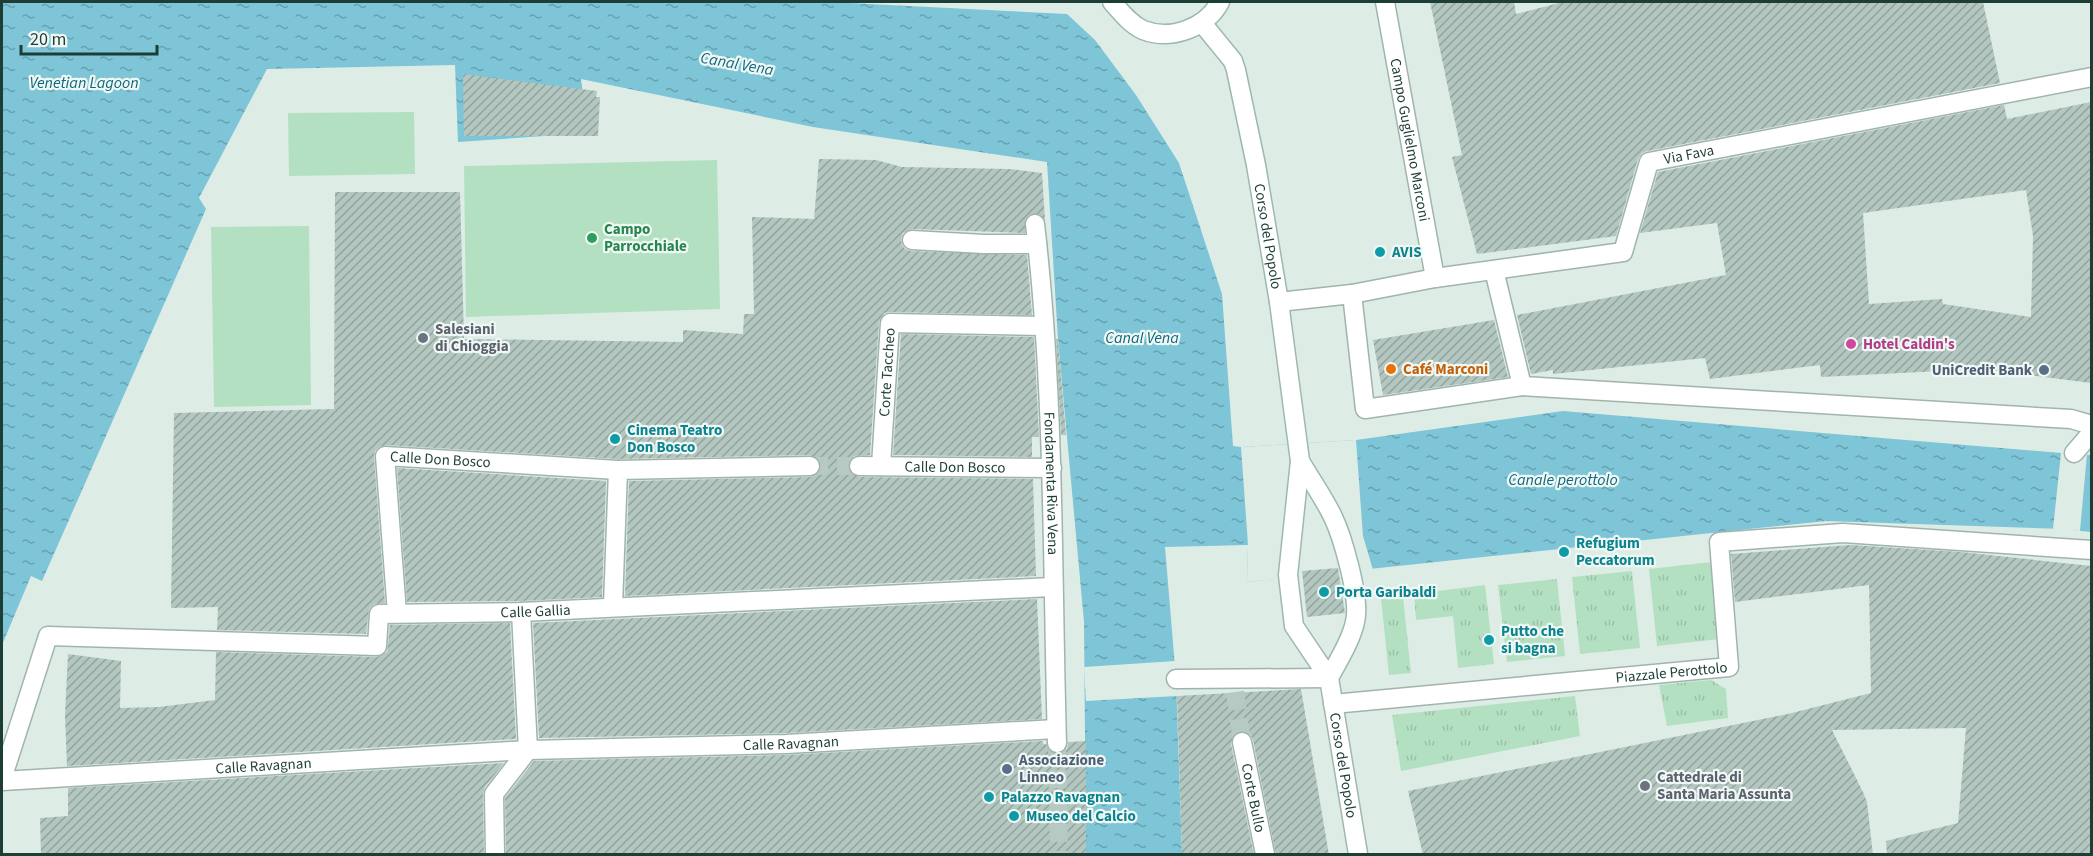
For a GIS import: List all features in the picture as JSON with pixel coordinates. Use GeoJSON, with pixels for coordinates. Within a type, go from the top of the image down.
{"type":"FeatureCollection","features":[{"type":"Feature","properties":{"kind":"street"},"geometry":{"type":"LineString","coordinates":[[1112,2],[1125,18],[1142,30],[1162,34],[1184,32],[1203,23],[1220,2]]}},
{"type":"Feature","properties":{"kind":"street","name":"Campo Guglielmo Marconi"},"geometry":{"type":"LineString","coordinates":[[1385,2],[1435,278]]}},
{"type":"Feature","properties":{"kind":"street","name":"Corso del Popolo"},"geometry":{"type":"LineString","coordinates":[[1203,23],[1233,61],[1256,165],[1280,302],[1300,461],[1288,575],[1294,626],[1329,678],[1358,855]]}},
{"type":"Feature","properties":{"kind":"street","name":"Via Fava"},"geometry":{"type":"LineString","coordinates":[[1280,302],[1352,294],[1435,278],[1623,252],[1649,162],[2091,77]]}},
{"type":"Feature","properties":{"kind":"street","name":"Fondamenta Riva Vena"},"geometry":{"type":"LineString","coordinates":[[1035,224],[1051,436],[1056,736]]}},
{"type":"Feature","properties":{"kind":"street"},"geometry":{"type":"LineString","coordinates":[[912,240],[1037,244]]}},
{"type":"Feature","properties":{"kind":"street"},"geometry":{"type":"LineString","coordinates":[[1494,270],[1522,386]]}},
{"type":"Feature","properties":{"kind":"street"},"geometry":{"type":"LineString","coordinates":[[1352,294],[1365,409],[1522,386],[2071,420],[2091,425]]}},
{"type":"Feature","properties":{"kind":"street","name":"Corte Taccheo"},"geometry":{"type":"LineString","coordinates":[[881,466],[890,323],[1044,326]]}},
{"type":"Feature","properties":{"kind":"street"},"geometry":{"type":"LineString","coordinates":[[2073,453],[2091,432]]}},
{"type":"Feature","properties":{"kind":"street","name":"Calle Don Bosco"},"geometry":{"type":"LineString","coordinates":[[397,613],[385,456],[618,470],[810,466]]}},
{"type":"Feature","properties":{"kind":"street","name":"Corso del Popolo"},"geometry":{"type":"LineString","coordinates":[[1300,461],[1334,518],[1351,573],[1355,598],[1356,617],[1348,641],[1329,678]]}},
{"type":"Feature","properties":{"kind":"street","name":"Calle Don Bosco"},"geometry":{"type":"LineString","coordinates":[[858,466],[1052,468]]}},
{"type":"Feature","properties":{"kind":"street"},"geometry":{"type":"LineString","coordinates":[[613,606],[618,470]]}},
{"type":"Feature","properties":{"kind":"street","name":"Piazzale Perottolo"},"geometry":{"type":"LineString","coordinates":[[1333,704],[1728,667],[1719,542],[1843,532],[2091,550]]}},
{"type":"Feature","properties":{"kind":"street","name":"Calle Gallia"},"geometry":{"type":"LineString","coordinates":[[397,613],[521,612],[1053,587]]}},
{"type":"Feature","properties":{"kind":"street"},"geometry":{"type":"LineString","coordinates":[[495,855],[495,794],[528,750],[521,612]]}},
{"type":"Feature","properties":{"kind":"street"},"geometry":{"type":"LineString","coordinates":[[2,780],[48,636],[377,646],[379,614],[397,613]]}},
{"type":"Feature","properties":{"kind":"street"},"geometry":{"type":"LineString","coordinates":[[1176,679],[1234,686],[1329,678]]}},
{"type":"Feature","properties":{"kind":"street","name":"Calle Ravagnan"},"geometry":{"type":"LineString","coordinates":[[2,780],[528,750],[1056,736]]}},
{"type":"Feature","properties":{"kind":"street","name":"Corte Bullo"},"geometry":{"type":"LineString","coordinates":[[1242,742],[1265,855]]}},
{"type":"Feature","properties":{"kind":"green space"},"geometry":{"type":"Polygon","coordinates":[[[414,112],[415,174],[289,176],[288,113],[414,112]]]}},
{"type":"Feature","properties":{"kind":"green space","name":"Campo Parrocchiale"},"geometry":{"type":"Polygon","coordinates":[[[717,160],[720,309],[466,317],[464,166],[717,160]]]}},
{"type":"Feature","properties":{"kind":"green space"},"geometry":{"type":"Polygon","coordinates":[[[309,226],[311,405],[214,407],[211,227],[309,226]]]}},
{"type":"Feature","properties":{"kind":"green space"},"geometry":{"type":"Polygon","coordinates":[[[1712,562],[1720,639],[1657,646],[1649,569],[1712,562]]]}},
{"type":"Feature","properties":{"kind":"green space"},"geometry":{"type":"Polygon","coordinates":[[[1632,571],[1640,648],[1580,654],[1572,577],[1632,571]]]}},
{"type":"Feature","properties":{"kind":"green space"},"geometry":{"type":"Polygon","coordinates":[[[1557,579],[1565,656],[1507,662],[1498,585],[1557,579]]]}},
{"type":"Feature","properties":{"kind":"green space"},"geometry":{"type":"Polygon","coordinates":[[[1485,585],[1494,664],[1458,668],[1453,616],[1416,620],[1414,594],[1485,585]]]}},
{"type":"Feature","properties":{"kind":"green space"},"geometry":{"type":"Polygon","coordinates":[[[1403,597],[1411,673],[1389,675],[1381,599],[1403,597]]]}},
{"type":"Feature","properties":{"kind":"green space"},"geometry":{"type":"Polygon","coordinates":[[[1711,680],[1726,689],[1728,718],[1667,726],[1659,685],[1711,680]]]}},
{"type":"Feature","properties":{"kind":"green space"},"geometry":{"type":"Polygon","coordinates":[[[1575,696],[1580,736],[1401,771],[1392,715],[1575,696]]]}},
{"type":"Feature","properties":{"kind":"water"},"geometry":{"type":"Polygon","coordinates":[[[2,2],[830,2],[1067,14],[1095,40],[1136,95],[1179,163],[1222,294],[1233,446],[1356,440],[1563,411],[2091,455],[2091,532],[1826,521],[1247,582],[1248,545],[1165,547],[1176,679],[1182,854],[1086,854],[1084,622],[1058,339],[1047,162],[813,127],[581,79],[588,133],[458,142],[455,65],[267,69],[199,198],[206,209],[42,581],[31,576],[2,645],[2,2]]]}},
{"type":"Feature","properties":{"kind":"pier"},"geometry":{"type":"Polygon","coordinates":[[[1356,440],[1363,536],[1373,570],[1247,582],[1248,545],[1241,447],[1356,440]]]}},
{"type":"Feature","properties":{"kind":"pier"},"geometry":{"type":"Polygon","coordinates":[[[2061,453],[2087,454],[2080,531],[2053,529],[2061,453]]]}},
{"type":"Feature","properties":{"kind":"pier"},"geometry":{"type":"Polygon","coordinates":[[[1175,661],[1177,696],[1086,701],[1084,667],[1175,661]]]}},
{"type":"Feature","properties":{"kind":"building"},"geometry":{"type":"Polygon","coordinates":[[[1430,2],[1514,2],[1516,14],[1563,2],[1983,2],[2000,83],[1647,151],[1642,153],[1638,159],[1616,236],[1477,254],[1452,157],[1462,155],[1430,2]]]}},
{"type":"Feature","properties":{"kind":"building"},"geometry":{"type":"Polygon","coordinates":[[[463,74],[597,91],[596,97],[600,97],[598,136],[464,136],[463,74]]]}},
{"type":"Feature","properties":{"kind":"building"},"geometry":{"type":"Polygon","coordinates":[[[2091,102],[2091,383],[1982,369],[1821,377],[1820,365],[1710,379],[1705,358],[1553,374],[1553,370],[1531,374],[1517,315],[1726,275],[1717,223],[1640,233],[1658,172],[2004,105],[2007,119],[2091,102]],[[2026,190],[1863,213],[1869,304],[1942,299],[1943,304],[2031,317],[2033,236],[2026,190]]]}},
{"type":"Feature","properties":{"kind":"building"},"geometry":{"type":"Polygon","coordinates":[[[819,159],[876,160],[902,167],[1009,169],[1042,173],[1045,220],[1039,214],[1029,215],[1025,220],[1025,233],[913,229],[903,233],[902,245],[911,251],[1027,255],[1032,315],[884,313],[879,322],[870,455],[854,456],[848,465],[850,472],[859,477],[1033,479],[1036,576],[625,596],[629,481],[810,477],[820,471],[819,460],[810,455],[618,459],[386,445],[375,451],[374,457],[385,603],[374,604],[369,609],[366,634],[217,630],[218,607],[171,608],[174,413],[334,409],[335,192],[460,192],[464,339],[683,342],[683,330],[743,334],[744,314],[754,314],[752,217],[814,219],[819,159]]]}},
{"type":"Feature","properties":{"kind":"building"},"geometry":{"type":"Polygon","coordinates":[[[1494,320],[1508,377],[1383,395],[1373,340],[1494,320]]]}},
{"type":"Feature","properties":{"kind":"building"},"geometry":{"type":"Polygon","coordinates":[[[901,334],[1034,337],[1039,437],[1032,437],[1032,457],[893,455],[901,334]]]}},
{"type":"Feature","properties":{"kind":"building"},"geometry":{"type":"Polygon","coordinates":[[[1056,339],[1058,339],[1066,435],[1061,435],[1056,339]]]}},
{"type":"Feature","properties":{"kind":"building"},"geometry":{"type":"Polygon","coordinates":[[[397,468],[606,481],[602,597],[521,601],[407,602],[397,468]]]}},
{"type":"Feature","properties":{"kind":"building"},"geometry":{"type":"Polygon","coordinates":[[[1850,545],[1961,552],[2091,566],[2091,855],[1887,855],[1886,841],[1958,823],[1966,728],[1832,730],[1867,802],[1873,855],[1423,855],[1408,791],[1788,714],[1871,693],[1869,585],[1735,602],[1731,554],[1850,545]]]}},
{"type":"Feature","properties":{"kind":"building","name":"Porta Garibaldi"},"geometry":{"type":"Polygon","coordinates":[[[1338,568],[1345,613],[1307,617],[1302,571],[1338,568]]]}},
{"type":"Feature","properties":{"kind":"building"},"geometry":{"type":"Polygon","coordinates":[[[1037,599],[1042,719],[786,733],[539,738],[533,623],[1037,599]]]}},
{"type":"Feature","properties":{"kind":"building"},"geometry":{"type":"Polygon","coordinates":[[[510,623],[516,739],[67,766],[65,715],[68,654],[121,661],[120,708],[159,707],[215,700],[216,652],[377,657],[387,652],[390,625],[510,623]]]}},
{"type":"Feature","properties":{"kind":"building"},"geometry":{"type":"Polygon","coordinates":[[[1301,689],[1329,855],[1276,855],[1253,740],[1250,734],[1240,731],[1234,734],[1231,744],[1254,855],[1182,855],[1177,696],[1301,689]]]}},
{"type":"Feature","properties":{"kind":"building"},"geometry":{"type":"Polygon","coordinates":[[[1043,741],[1051,753],[1057,754],[1067,749],[1068,742],[1086,741],[1086,855],[506,855],[505,798],[534,761],[786,755],[1043,741]]]}},
{"type":"Feature","properties":{"kind":"building"},"geometry":{"type":"Polygon","coordinates":[[[504,763],[485,787],[483,793],[484,855],[41,855],[40,818],[68,816],[68,788],[504,763]]]}},
{"type":"Feature","properties":{"kind":"tunnel"},"geometry":{"type":"LineString","coordinates":[[810,466],[859,466]]}},
{"type":"Feature","properties":{"kind":"tunnel"},"geometry":{"type":"LineString","coordinates":[[1235,692],[1242,742]]}},
{"type":"Feature","properties":{"kind":"tunnel"},"geometry":{"type":"LineString","coordinates":[[1057,743],[1059,854]]}},
{"type":"Feature","properties":{"kind":"place","name":"Campo Parrocchiale"},"geometry":{"type":"Point","coordinates":[592,238]}},
{"type":"Feature","properties":{"kind":"place","name":"AVIS"},"geometry":{"type":"Point","coordinates":[1380,252]}},
{"type":"Feature","properties":{"kind":"place","name":"Salesiani di Chioggia"},"geometry":{"type":"Point","coordinates":[423,338]}},
{"type":"Feature","properties":{"kind":"place","name":"Hotel Caldin's"},"geometry":{"type":"Point","coordinates":[1851,344]}},
{"type":"Feature","properties":{"kind":"place","name":"Café Marconi"},"geometry":{"type":"Point","coordinates":[1391,369]}},
{"type":"Feature","properties":{"kind":"place","name":"UniCredit Bank"},"geometry":{"type":"Point","coordinates":[2044,370]}},
{"type":"Feature","properties":{"kind":"place","name":"Cinema Teatro Don Bosco"},"geometry":{"type":"Point","coordinates":[615,439]}},
{"type":"Feature","properties":{"kind":"place","name":"Refugium Peccatorum"},"geometry":{"type":"Point","coordinates":[1564,552]}},
{"type":"Feature","properties":{"kind":"place","name":"Porta Garibaldi"},"geometry":{"type":"Point","coordinates":[1324,592]}},
{"type":"Feature","properties":{"kind":"place","name":"Putto che si bagna"},"geometry":{"type":"Point","coordinates":[1489,640]}},
{"type":"Feature","properties":{"kind":"place","name":"Associazione Linneo"},"geometry":{"type":"Point","coordinates":[1007,769]}},
{"type":"Feature","properties":{"kind":"place","name":"Cattedrale di Santa Maria Assunta"},"geometry":{"type":"Point","coordinates":[1645,786]}},
{"type":"Feature","properties":{"kind":"place","name":"Palazzo Ravagnan"},"geometry":{"type":"Point","coordinates":[989,797]}},
{"type":"Feature","properties":{"kind":"place","name":"Museo del Calcio"},"geometry":{"type":"Point","coordinates":[1014,816]}},
{"type":"Feature","properties":{"kind":"water label","name":"Canal Vena"},"geometry":{"type":"Point","coordinates":[737,64]}},
{"type":"Feature","properties":{"kind":"water label","name":"Venetian Lagoon"},"geometry":{"type":"Point","coordinates":[84,83]}},
{"type":"Feature","properties":{"kind":"water label","name":"Canal Vena"},"geometry":{"type":"Point","coordinates":[1142,338]}},
{"type":"Feature","properties":{"kind":"water label","name":"Canale perottolo"},"geometry":{"type":"Point","coordinates":[1563,480]}}]}
